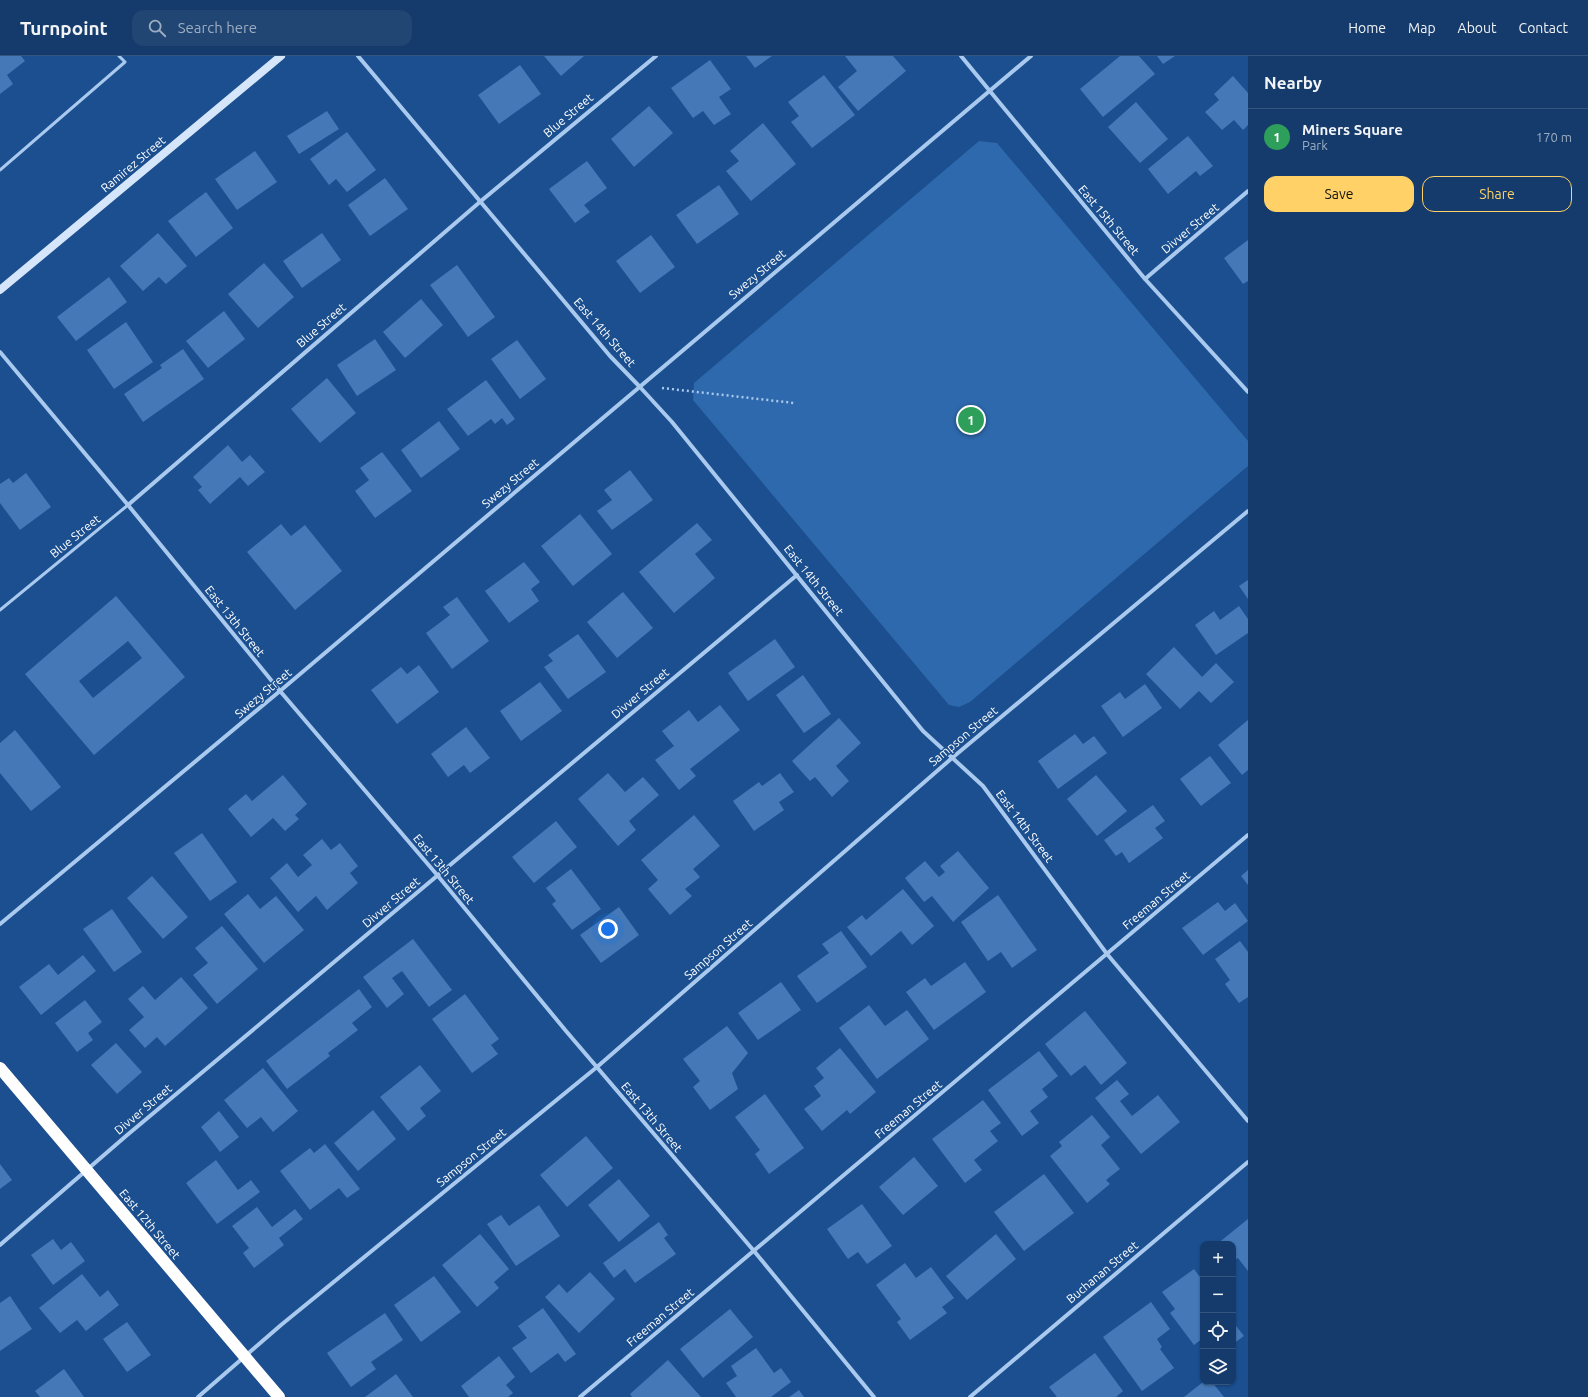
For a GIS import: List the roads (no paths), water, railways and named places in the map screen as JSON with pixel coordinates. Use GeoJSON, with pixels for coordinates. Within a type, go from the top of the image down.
{"type":"FeatureCollection","features":[{"type":"Feature","properties":{"kind":"highway","name":"East 12th Street"},"geometry":{"type":"LineString","coordinates":[[0,1068],[278,1397]]}},
{"type":"Feature","properties":{"kind":"street","name":"Ramirez Street"},"geometry":{"type":"LineString","coordinates":[[0,290],[281,56]]}},
{"type":"Feature","properties":{"kind":"street","name":"East 14th Street"},"geometry":{"type":"LineString","coordinates":[[358,56],[610,356],[672,422],[923,731],[983,786],[1107,954],[1248,1121]]}},
{"type":"Feature","properties":{"kind":"street","name":"Blue Street"},"geometry":{"type":"LineString","coordinates":[[128,505],[481,201],[656,56]]}},
{"type":"Feature","properties":{"kind":"street","name":"East 15th Street"},"geometry":{"type":"LineString","coordinates":[[961,56],[1145,279],[1248,392]]}},
{"type":"Feature","properties":{"kind":"street","name":"Swezy Street"},"geometry":{"type":"LineString","coordinates":[[0,924],[280,691],[1031,56]]}},
{"type":"Feature","properties":{"kind":"street","name":"Divver Street"},"geometry":{"type":"LineString","coordinates":[[1145,279],[1248,192]]}},
{"type":"Feature","properties":{"kind":"street","name":"East 13th Street"},"geometry":{"type":"LineString","coordinates":[[0,352],[128,505],[280,691],[438,876],[597,1068],[754,1252],[874,1397]]}},
{"type":"Feature","properties":{"kind":"street","name":"Sampson Street"},"geometry":{"type":"LineString","coordinates":[[198,1397],[281,1325],[597,1068],[952,758],[1248,511]]}},
{"type":"Feature","properties":{"kind":"street","name":"Divver Street"},"geometry":{"type":"LineString","coordinates":[[0,1245],[126,1136],[797,575]]}},
{"type":"Feature","properties":{"kind":"street","name":"Freeman Street"},"geometry":{"type":"LineString","coordinates":[[580,1397],[1248,835]]}},
{"type":"Feature","properties":{"kind":"street","name":"Buchanan Street"},"geometry":{"type":"LineString","coordinates":[[970,1397],[1248,1162]]}},
{"type":"Feature","properties":{"kind":"lane"},"geometry":{"type":"LineString","coordinates":[[0,170],[125,62],[119,56]]}},
{"type":"Feature","properties":{"kind":"lane","name":"Blue Street"},"geometry":{"type":"LineString","coordinates":[[0,610],[128,505]]}},
{"type":"Feature","properties":{"kind":"place","name":"Miners Square"},"geometry":{"type":"Point","coordinates":[971,420]}}]}
